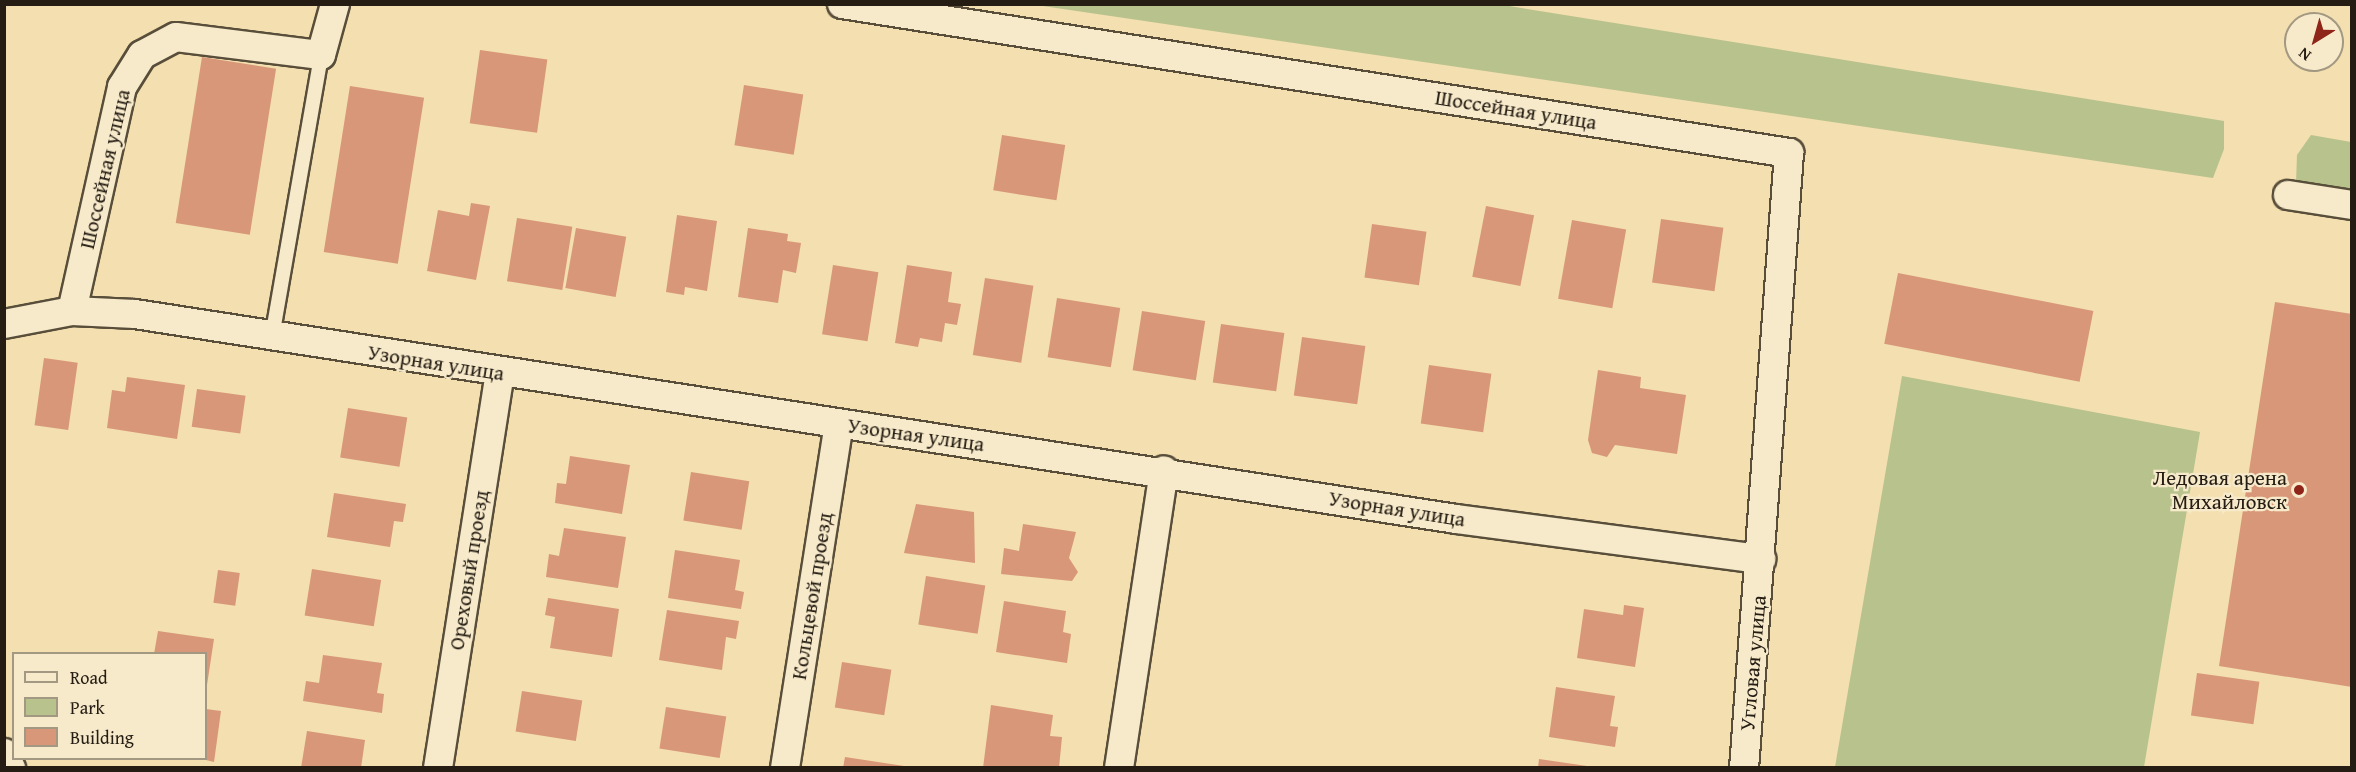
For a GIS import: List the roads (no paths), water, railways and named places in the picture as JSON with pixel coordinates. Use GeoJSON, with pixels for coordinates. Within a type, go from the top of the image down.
{"type":"FeatureCollection","features":[{"type":"Feature","properties":{"kind":"street"},"geometry":{"type":"LineString","coordinates":[[321,55],[335,4]]}},
{"type":"Feature","properties":{"kind":"street","name":"Шоссейная улица"},"geometry":{"type":"LineString","coordinates":[[842,4],[1789,153],[1761,559]]}},
{"type":"Feature","properties":{"kind":"street","name":"Шоссейная улица"},"geometry":{"type":"LineString","coordinates":[[72,311],[122,87],[142,55],[176,37],[321,55]]}},
{"type":"Feature","properties":{"kind":"street"},"geometry":{"type":"LineString","coordinates":[[2288,195],[2352,205]]}},
{"type":"Feature","properties":{"kind":"street"},"geometry":{"type":"LineString","coordinates":[[4,324],[72,311]]}},
{"type":"Feature","properties":{"kind":"street","name":"Узорная улица"},"geometry":{"type":"LineString","coordinates":[[72,311],[135,314],[500,373],[1164,470],[1456,519],[1761,559]]}},
{"type":"Feature","properties":{"kind":"street","name":"Ореховый проезд"},"geometry":{"type":"LineString","coordinates":[[438,768],[500,373]]}},
{"type":"Feature","properties":{"kind":"street","name":"Кольцевой проезд"},"geometry":{"type":"LineString","coordinates":[[785,768],[838,424]]}},
{"type":"Feature","properties":{"kind":"street"},"geometry":{"type":"LineString","coordinates":[[1119,768],[1164,470]]}},
{"type":"Feature","properties":{"kind":"street","name":"Угловая улица"},"geometry":{"type":"LineString","coordinates":[[1744,768],[1761,559]]}},
{"type":"Feature","properties":{"kind":"street"},"geometry":{"type":"LineString","coordinates":[[4,753],[11,768]]}},
{"type":"Feature","properties":{"kind":"lane"},"geometry":{"type":"LineString","coordinates":[[272,337],[321,55]]}},
{"type":"Feature","properties":{"kind":"place","name":"Ледовая арена Михайловск"},"geometry":{"type":"Point","coordinates":[2299,490]}}]}
